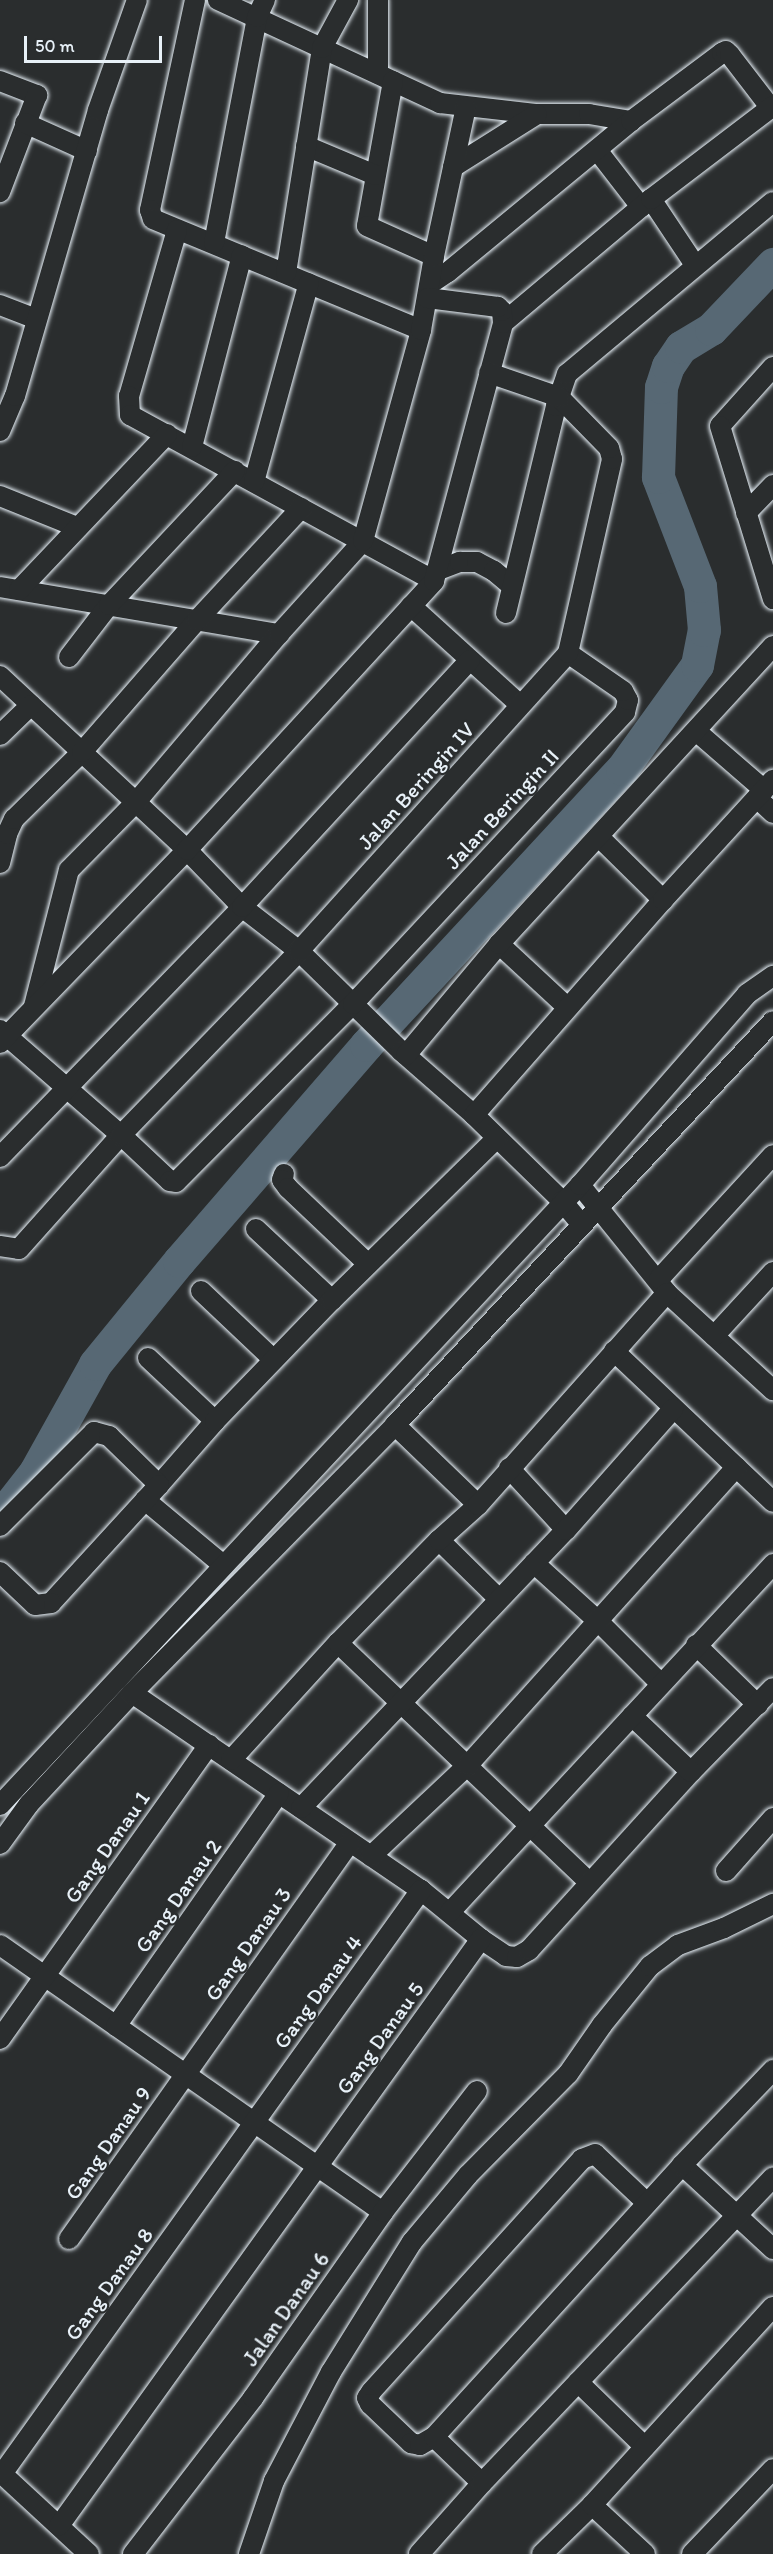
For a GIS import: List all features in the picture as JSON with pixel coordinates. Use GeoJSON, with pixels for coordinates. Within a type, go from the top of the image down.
{"type":"FeatureCollection","features":[{"type":"Feature","properties":{"kind":"street"},"geometry":{"type":"LineString","coordinates":[[0,431],[15,396],[98,110],[137,0]]}},
{"type":"Feature","properties":{"kind":"street"},"geometry":{"type":"LineString","coordinates":[[195,0],[150,210],[156,222],[214,243],[421,330]]}},
{"type":"Feature","properties":{"kind":"street"},"geometry":{"type":"LineString","coordinates":[[218,0],[261,9],[322,48],[426,99],[466,107],[537,114],[589,114],[631,121]]}},
{"type":"Feature","properties":{"kind":"street"},"geometry":{"type":"LineString","coordinates":[[286,273],[322,48],[348,0]]}},
{"type":"Feature","properties":{"kind":"street"},"geometry":{"type":"LineString","coordinates":[[378,0],[385,77],[369,229],[434,256]]}},
{"type":"Feature","properties":{"kind":"street"},"geometry":{"type":"LineString","coordinates":[[214,243],[261,9]]}},
{"type":"Feature","properties":{"kind":"street"},"geometry":{"type":"LineString","coordinates":[[429,291],[448,272],[631,121],[726,51],[771,107],[768,112],[646,203],[504,323]]}},
{"type":"Feature","properties":{"kind":"street"},"geometry":{"type":"LineString","coordinates":[[0,81],[36,94],[0,192]]}},
{"type":"Feature","properties":{"kind":"street"},"geometry":{"type":"LineString","coordinates":[[34,1006],[69,870],[136,802],[279,634],[363,542],[421,330],[434,256],[466,107]]}},
{"type":"Feature","properties":{"kind":"street"},"geometry":{"type":"LineString","coordinates":[[453,167],[537,114]]}},
{"type":"Feature","properties":{"kind":"street"},"geometry":{"type":"LineString","coordinates":[[25,123],[87,151]]}},
{"type":"Feature","properties":{"kind":"street"},"geometry":{"type":"LineString","coordinates":[[306,146],[375,175]]}},
{"type":"Feature","properties":{"kind":"street"},"geometry":{"type":"LineString","coordinates":[[597,150],[646,203],[695,265]]}},
{"type":"Feature","properties":{"kind":"street"},"geometry":{"type":"LineString","coordinates":[[506,613],[559,397],[567,374],[773,202]]}},
{"type":"Feature","properties":{"kind":"street"},"geometry":{"type":"LineString","coordinates":[[177,230],[128,402],[132,418],[192,447],[363,542],[435,576]]}},
{"type":"Feature","properties":{"kind":"street"},"geometry":{"type":"LineString","coordinates":[[192,447],[242,255]]}},
{"type":"Feature","properties":{"kind":"street"},"geometry":{"type":"LineString","coordinates":[[254,482],[309,283]]}},
{"type":"Feature","properties":{"kind":"street"},"geometry":{"type":"LineString","coordinates":[[429,291],[498,307],[502,311],[504,323],[435,576]]}},
{"type":"Feature","properties":{"kind":"street"},"geometry":{"type":"LineString","coordinates":[[0,305],[36,319]]}},
{"type":"Feature","properties":{"kind":"street"},"geometry":{"type":"LineString","coordinates":[[773,367],[720,426],[773,599]]}},
{"type":"Feature","properties":{"kind":"street"},"geometry":{"type":"LineString","coordinates":[[489,373],[559,397],[609,448],[612,459],[568,653]]}},
{"type":"Feature","properties":{"kind":"street"},"geometry":{"type":"LineString","coordinates":[[9,588],[77,527],[167,434]]}},
{"type":"Feature","properties":{"kind":"street"},"geometry":{"type":"LineString","coordinates":[[69,657],[109,605],[235,471]]}},
{"type":"Feature","properties":{"kind":"street"},"geometry":{"type":"LineString","coordinates":[[746,513],[773,484]]}},
{"type":"Feature","properties":{"kind":"street"},"geometry":{"type":"LineString","coordinates":[[0,496],[77,527]]}},
{"type":"Feature","properties":{"kind":"street"},"geometry":{"type":"LineString","coordinates":[[0,863],[7,834],[14,819],[82,752],[197,620],[301,508]]}},
{"type":"Feature","properties":{"kind":"street"},"geometry":{"type":"LineString","coordinates":[[121,1135],[2,1036],[187,850],[411,606],[435,576],[460,562],[477,562],[494,571],[512,586]]}},
{"type":"Feature","properties":{"kind":"street"},"geometry":{"type":"LineString","coordinates":[[9,588],[279,634]]}},
{"type":"Feature","properties":{"kind":"street"},"geometry":{"type":"LineString","coordinates":[[411,606],[520,705]]}},
{"type":"Feature","properties":{"kind":"street"},"geometry":{"type":"LineString","coordinates":[[401,1051],[773,646]]}},
{"type":"Feature","properties":{"kind":"street","name":"Jalan Beringin IV"},"geometry":{"type":"LineString","coordinates":[[0,1246],[19,1249],[121,1135],[300,951],[568,653]]}},
{"type":"Feature","properties":{"kind":"street","name":"Jalan Beringin II"},"geometry":{"type":"LineString","coordinates":[[121,1135],[170,1181],[176,1182],[357,1009],[625,712],[628,700],[623,691],[568,653]]}},
{"type":"Feature","properties":{"kind":"street"},"geometry":{"type":"LineString","coordinates":[[0,1157],[65,1087],[242,907],[470,660]]}},
{"type":"Feature","properties":{"kind":"street"},"geometry":{"type":"LineString","coordinates":[[0,676],[187,850],[242,907],[300,951],[401,1051],[474,1115],[562,1201],[582,1225]]}},
{"type":"Feature","properties":{"kind":"street"},"geometry":{"type":"LineString","coordinates":[[0,735],[30,705]]}},
{"type":"Feature","properties":{"kind":"street"},"geometry":{"type":"LineString","coordinates":[[696,731],[765,789],[773,813]]}},
{"type":"Feature","properties":{"kind":"street"},"geometry":{"type":"LineString","coordinates":[[474,1115],[567,1007],[765,789]]}},
{"type":"Feature","properties":{"kind":"street"},"geometry":{"type":"LineString","coordinates":[[599,837],[663,900]]}},
{"type":"Feature","properties":{"kind":"street"},"geometry":{"type":"LineString","coordinates":[[499,944],[567,1007]]}},
{"type":"Feature","properties":{"kind":"street"},"geometry":{"type":"LineString","coordinates":[[0,1804],[562,1201],[580,1185],[747,994],[773,976]]}},
{"type":"Feature","properties":{"kind":"street"},"geometry":{"type":"LineString","coordinates":[[0,1844],[29,1804],[132,1693],[395,1425],[773,1021]]}},
{"type":"Feature","properties":{"kind":"street"},"geometry":{"type":"LineString","coordinates":[[0,1572],[35,1605],[51,1603],[215,1420],[368,1264],[497,1138]]}},
{"type":"Feature","properties":{"kind":"street"},"geometry":{"type":"LineString","coordinates":[[231,1760],[338,1643],[439,1540],[478,1505],[614,1351],[663,1286],[773,1155]]}},
{"type":"Feature","properties":{"kind":"street"},"geometry":{"type":"LineString","coordinates":[[284,1174],[282,1180],[288,1188],[368,1264]]}},
{"type":"Feature","properties":{"kind":"street"},"geometry":{"type":"LineString","coordinates":[[580,1185],[663,1286],[714,1336],[772,1386]]}},
{"type":"Feature","properties":{"kind":"street"},"geometry":{"type":"LineString","coordinates":[[256,1229],[332,1300]]}},
{"type":"Feature","properties":{"kind":"street"},"geometry":{"type":"LineString","coordinates":[[714,1336],[773,1272]]}},
{"type":"Feature","properties":{"kind":"street"},"geometry":{"type":"LineString","coordinates":[[201,1291],[274,1360]]}},
{"type":"Feature","properties":{"kind":"street"},"geometry":{"type":"LineString","coordinates":[[614,1351],[773,1502]]}},
{"type":"Feature","properties":{"kind":"street"},"geometry":{"type":"LineString","coordinates":[[148,1358],[215,1420]]}},
{"type":"Feature","properties":{"kind":"street"},"geometry":{"type":"LineString","coordinates":[[301,1808],[401,1700],[566,1530],[673,1409]]}},
{"type":"Feature","properties":{"kind":"street"},"geometry":{"type":"LineString","coordinates":[[395,1425],[478,1505]]}},
{"type":"Feature","properties":{"kind":"street"},"geometry":{"type":"LineString","coordinates":[[0,1526],[94,1432],[109,1436],[159,1485]]}},
{"type":"Feature","properties":{"kind":"street"},"geometry":{"type":"LineString","coordinates":[[371,1856],[468,1765],[736,1467]]}},
{"type":"Feature","properties":{"kind":"street"},"geometry":{"type":"LineString","coordinates":[[509,1468],[566,1530]]}},
{"type":"Feature","properties":{"kind":"street"},"geometry":{"type":"LineString","coordinates":[[145,1500],[223,1565]]}},
{"type":"Feature","properties":{"kind":"street"},"geometry":{"type":"LineString","coordinates":[[439,1540],[499,1599]]}},
{"type":"Feature","properties":{"kind":"street"},"geometry":{"type":"LineString","coordinates":[[534,1563],[598,1621],[661,1684]]}},
{"type":"Feature","properties":{"kind":"street"},"geometry":{"type":"LineString","coordinates":[[450,1912],[773,1564]]}},
{"type":"Feature","properties":{"kind":"street"},"geometry":{"type":"LineString","coordinates":[[338,1643],[401,1700],[528,1826],[590,1882]]}},
{"type":"Feature","properties":{"kind":"street"},"geometry":{"type":"LineString","coordinates":[[696,1645],[758,1705]]}},
{"type":"Feature","properties":{"kind":"street"},"geometry":{"type":"LineString","coordinates":[[132,1693],[421,1890],[481,1939],[506,1956],[517,1957],[529,1950],[691,1772],[773,1688]]}},
{"type":"Feature","properties":{"kind":"street"},"geometry":{"type":"LineString","coordinates":[[633,1716],[691,1772]]}},
{"type":"Feature","properties":{"kind":"street","name":"Gang Danau 1"},"geometry":{"type":"LineString","coordinates":[[0,2039],[209,1745]]}},
{"type":"Feature","properties":{"kind":"street","name":"Gang Danau 2"},"geometry":{"type":"LineString","coordinates":[[116,2026],[279,1793]]}},
{"type":"Feature","properties":{"kind":"street"},"geometry":{"type":"LineString","coordinates":[[726,1871],[773,1818]]}},
{"type":"Feature","properties":{"kind":"street","name":"Gang Danau 3"},"geometry":{"type":"LineString","coordinates":[[186,2074],[350,1842]]}},
{"type":"Feature","properties":{"kind":"street","name":"Gang Danau 4"},"geometry":{"type":"LineString","coordinates":[[255,2122],[421,1890]]}},
{"type":"Feature","properties":{"kind":"street"},"geometry":{"type":"LineString","coordinates":[[249,2554],[274,2481],[331,2372],[412,2242],[468,2175],[568,2074],[602,2025],[650,1966],[678,1946],[724,1928],[773,1904]]}},
{"type":"Feature","properties":{"kind":"street","name":"Gang Danau 5"},"geometry":{"type":"LineString","coordinates":[[59,2526],[481,1939]]}},
{"type":"Feature","properties":{"kind":"street"},"geometry":{"type":"LineString","coordinates":[[0,1945],[383,2212]]}},
{"type":"Feature","properties":{"kind":"street"},"geometry":{"type":"LineString","coordinates":[[647,2203],[595,2154],[582,2159],[370,2392],[368,2398],[370,2404],[411,2443],[420,2445],[434,2437],[682,2165],[773,2070]]}},
{"type":"Feature","properties":{"kind":"street","name":"Gang Danau 9"},"geometry":{"type":"LineString","coordinates":[[69,2239],[186,2074]]}},
{"type":"Feature","properties":{"kind":"street","name":"Jalan Danau 6"},"geometry":{"type":"LineString","coordinates":[[133,2554],[253,2398],[383,2212],[477,2091]]}},
{"type":"Feature","properties":{"kind":"street","name":"Gang Danau 8"},"geometry":{"type":"LineString","coordinates":[[1,2473],[255,2122]]}},
{"type":"Feature","properties":{"kind":"street"},"geometry":{"type":"LineString","coordinates":[[682,2165],[773,2249]]}},
{"type":"Feature","properties":{"kind":"street"},"geometry":{"type":"LineString","coordinates":[[419,2554],[482,2483],[773,2176]]}},
{"type":"Feature","properties":{"kind":"street"},"geometry":{"type":"LineString","coordinates":[[542,2554],[592,2505],[773,2307]]}},
{"type":"Feature","properties":{"kind":"street"},"geometry":{"type":"LineString","coordinates":[[578,2382],[645,2447]]}},
{"type":"Feature","properties":{"kind":"street"},"geometry":{"type":"LineString","coordinates":[[434,2437],[482,2483]]}},
{"type":"Feature","properties":{"kind":"street"},"geometry":{"type":"LineString","coordinates":[[692,2554],[773,2469]]}},
{"type":"Feature","properties":{"kind":"street"},"geometry":{"type":"LineString","coordinates":[[1,2473],[89,2554]]}},
{"type":"Feature","properties":{"kind":"street"},"geometry":{"type":"LineString","coordinates":[[592,2505],[645,2554]]}},
{"type":"Feature","properties":{"kind":"waterway"},"geometry":{"type":"LineString","coordinates":[[0,1517],[35,1472],[95,1364],[179,1261],[366,1045],[622,769],[697,665],[704,630],[700,586],[658,477],[661,387],[668,366],[681,347],[711,329],[773,264]]}}]}
